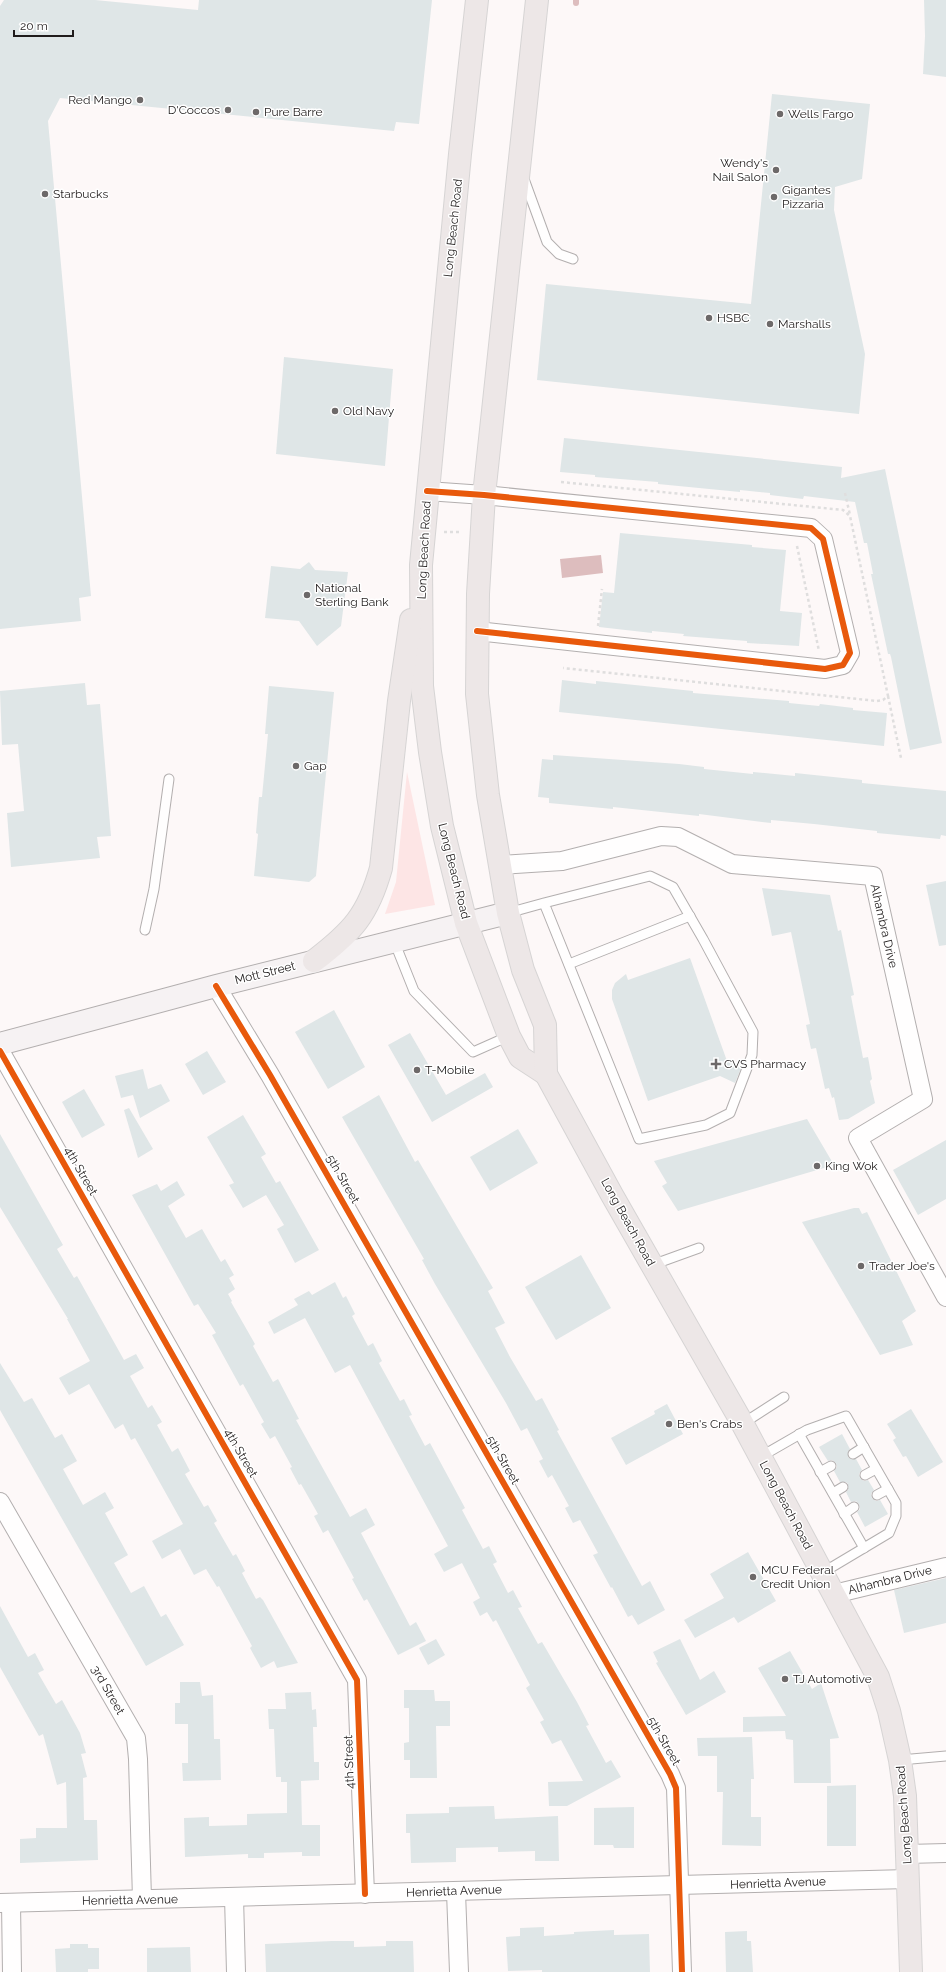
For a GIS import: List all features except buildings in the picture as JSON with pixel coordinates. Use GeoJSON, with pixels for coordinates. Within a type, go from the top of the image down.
{"type":"FeatureCollection","features":[{"type":"Feature","properties":{"kind":"main road","name":"Long Beach Road"},"geometry":{"type":"LineString","coordinates":[[477,0],[427,491],[421,565],[422,686],[442,826],[466,923],[509,1036],[520,1057],[546,1074]]}},
{"type":"Feature","properties":{"kind":"main road","name":"Long Beach Road"},"geometry":{"type":"LineString","coordinates":[[537,0],[484,495],[477,631],[478,694],[488,795],[499,865],[508,912],[523,970],[544,1025],[546,1074],[742,1424],[878,1677],[889,1711],[900,1760],[905,1796],[911,1972]]}},
{"type":"Feature","properties":{"kind":"main road"},"geometry":{"type":"LineString","coordinates":[[314,961],[348,933],[360,919],[375,890],[381,868],[404,659],[421,565]]}},
{"type":"Feature","properties":{"kind":"main road","name":"Mott Street"},"geometry":{"type":"LineString","coordinates":[[0,1044],[216,986],[508,912]]}},
{"type":"Feature","properties":{"kind":"street"},"geometry":{"type":"LineString","coordinates":[[427,491],[484,495],[811,528],[824,539],[850,653],[843,665],[825,669],[477,631]]}},
{"type":"Feature","properties":{"kind":"street","name":"Alhambra Drive"},"geometry":{"type":"LineString","coordinates":[[499,865],[562,861],[660,836],[678,837],[732,864],[873,876],[923,1099],[858,1138],[946,1297]]}},
{"type":"Feature","properties":{"kind":"street","name":"5th Street"},"geometry":{"type":"LineString","coordinates":[[216,986],[278,1088],[670,1774],[676,1788],[682,1972]]}},
{"type":"Feature","properties":{"kind":"street","name":"4th Street"},"geometry":{"type":"LineString","coordinates":[[0,1051],[357,1680],[365,1894]]}},
{"type":"Feature","properties":{"kind":"street","name":"3rd Street"},"geometry":{"type":"LineString","coordinates":[[0,1502],[136,1738],[138,1759],[142,1899]]}},
{"type":"Feature","properties":{"kind":"street","name":"Alhambra Drive"},"geometry":{"type":"LineString","coordinates":[[834,1594],[946,1567]]}},
{"type":"Feature","properties":{"kind":"street"},"geometry":{"type":"LineString","coordinates":[[907,1854],[946,1853]]}},
{"type":"Feature","properties":{"kind":"street","name":"Henrietta Avenue"},"geometry":{"type":"LineString","coordinates":[[5,1903],[908,1879]]}},
{"type":"Feature","properties":{"kind":"street"},"geometry":{"type":"LineString","coordinates":[[456,1892],[458,1972]]}},
{"type":"Feature","properties":{"kind":"street"},"geometry":{"type":"LineString","coordinates":[[234,1897],[236,1972]]}},
{"type":"Feature","properties":{"kind":"street"},"geometry":{"type":"LineString","coordinates":[[5,1903],[12,1972]]}},
{"type":"Feature","properties":{"kind":"lane"},"geometry":{"type":"LineString","coordinates":[[520,166],[547,242],[559,254],[573,259]]}},
{"type":"Feature","properties":{"kind":"lane"},"geometry":{"type":"LineString","coordinates":[[145,930],[154,889],[169,779]]}},
{"type":"Feature","properties":{"kind":"lane"},"geometry":{"type":"LineString","coordinates":[[508,912],[650,876],[673,887],[753,1032],[752,1055],[730,1113],[706,1125],[640,1139],[544,903]]}},
{"type":"Feature","properties":{"kind":"lane"},"geometry":{"type":"LineString","coordinates":[[568,964],[690,916]]}},
{"type":"Feature","properties":{"kind":"lane"},"geometry":{"type":"LineString","coordinates":[[394,941],[414,991],[472,1052],[509,1036]]}},
{"type":"Feature","properties":{"kind":"lane"},"geometry":{"type":"LineString","coordinates":[[652,1265],[699,1248]]}},
{"type":"Feature","properties":{"kind":"lane"},"geometry":{"type":"LineString","coordinates":[[742,1424],[784,1397]]}},
{"type":"Feature","properties":{"kind":"lane"},"geometry":{"type":"LineString","coordinates":[[760,1457],[807,1430],[846,1416],[896,1503],[896,1516],[889,1533],[822,1572]]}},
{"type":"Feature","properties":{"kind":"lane"},"geometry":{"type":"LineString","coordinates":[[799,1434],[864,1548]]}},
{"type":"Feature","properties":{"kind":"lane"},"geometry":{"type":"LineString","coordinates":[[853,1454],[864,1448]]}},
{"type":"Feature","properties":{"kind":"lane"},"geometry":{"type":"LineString","coordinates":[[820,1472],[831,1466]]}},
{"type":"Feature","properties":{"kind":"lane"},"geometry":{"type":"LineString","coordinates":[[865,1475],[876,1469]]}},
{"type":"Feature","properties":{"kind":"lane"},"geometry":{"type":"LineString","coordinates":[[833,1493],[843,1487]]}},
{"type":"Feature","properties":{"kind":"lane"},"geometry":{"type":"LineString","coordinates":[[877,1495],[888,1490]]}},
{"type":"Feature","properties":{"kind":"lane"},"geometry":{"type":"LineString","coordinates":[[844,1514],[854,1507]]}},
{"type":"Feature","properties":{"kind":"lane"},"geometry":{"type":"LineString","coordinates":[[900,1760],[946,1756]]}},
{"type":"Feature","properties":{"kind":"path"},"geometry":{"type":"LineString","coordinates":[[561,482],[843,510],[850,516]]}},
{"type":"Feature","properties":{"kind":"path"},"geometry":{"type":"LineString","coordinates":[[845,493],[901,758]]}},
{"type":"Feature","properties":{"kind":"path"},"geometry":{"type":"LineString","coordinates":[[443,532],[459,532]]}},
{"type":"Feature","properties":{"kind":"path"},"geometry":{"type":"LineString","coordinates":[[796,541],[820,658]]}},
{"type":"Feature","properties":{"kind":"path"},"geometry":{"type":"LineString","coordinates":[[598,629],[602,589]]}},
{"type":"Feature","properties":{"kind":"path"},"geometry":{"type":"LineString","coordinates":[[564,668],[877,701],[883,700],[888,696]]}},
{"type":"Feature","properties":{"kind":"shaded area"},"geometry":{"type":"Polygon","coordinates":[[[601,555],[603,573],[562,578],[560,559],[601,555]]]}},
{"type":"Feature","properties":{"kind":"shaded area"},"geometry":{"type":"Polygon","coordinates":[[[407,772],[435,905],[385,914],[396,882],[407,772]]]}},
{"type":"Feature","properties":{"kind":"cycle path"},"geometry":{"type":"LineString","coordinates":[[427,491],[484,495],[811,528],[823,539],[850,653],[843,665],[825,669],[477,631]]}},
{"type":"Feature","properties":{"kind":"cycle path"},"geometry":{"type":"LineString","coordinates":[[216,986],[270,1075],[670,1774],[676,1788],[682,1972]]}},
{"type":"Feature","properties":{"kind":"cycle path"},"geometry":{"type":"LineString","coordinates":[[0,1051],[357,1680],[365,1894]]}},
{"type":"Feature","properties":{"kind":"place","name":"Red Mango"},"geometry":{"type":"Point","coordinates":[140,100]}},
{"type":"Feature","properties":{"kind":"place","name":"D'Coccos"},"geometry":{"type":"Point","coordinates":[228,110]}},
{"type":"Feature","properties":{"kind":"place","name":"Pure Barre"},"geometry":{"type":"Point","coordinates":[256,112]}},
{"type":"Feature","properties":{"kind":"place","name":"Wells Fargo"},"geometry":{"type":"Point","coordinates":[780,114]}},
{"type":"Feature","properties":{"kind":"place","name":"Wendy's Nail Salon"},"geometry":{"type":"Point","coordinates":[776,170]}},
{"type":"Feature","properties":{"kind":"place","name":"Starbucks"},"geometry":{"type":"Point","coordinates":[45,194]}},
{"type":"Feature","properties":{"kind":"place","name":"Gigantes Pizzaria"},"geometry":{"type":"Point","coordinates":[774,197]}},
{"type":"Feature","properties":{"kind":"place","name":"HSBC"},"geometry":{"type":"Point","coordinates":[709,318]}},
{"type":"Feature","properties":{"kind":"place","name":"Marshalls"},"geometry":{"type":"Point","coordinates":[770,324]}},
{"type":"Feature","properties":{"kind":"place","name":"Old Navy"},"geometry":{"type":"Point","coordinates":[335,411]}},
{"type":"Feature","properties":{"kind":"place","name":"National Sterling Bank"},"geometry":{"type":"Point","coordinates":[307,595]}},
{"type":"Feature","properties":{"kind":"place","name":"Gap"},"geometry":{"type":"Point","coordinates":[296,766]}},
{"type":"Feature","properties":{"kind":"place","name":"CVS Pharmacy"},"geometry":{"type":"Point","coordinates":[716,1064]}},
{"type":"Feature","properties":{"kind":"place","name":"T-Mobile"},"geometry":{"type":"Point","coordinates":[417,1070]}},
{"type":"Feature","properties":{"kind":"place","name":"King Wok"},"geometry":{"type":"Point","coordinates":[817,1166]}},
{"type":"Feature","properties":{"kind":"place","name":"Trader Joe's"},"geometry":{"type":"Point","coordinates":[861,1266]}},
{"type":"Feature","properties":{"kind":"place","name":"Ben's Crabs"},"geometry":{"type":"Point","coordinates":[669,1424]}},
{"type":"Feature","properties":{"kind":"place","name":"MCU Federal Credit Union"},"geometry":{"type":"Point","coordinates":[753,1577]}},
{"type":"Feature","properties":{"kind":"place","name":"TJ Automotive"},"geometry":{"type":"Point","coordinates":[785,1679]}}]}
